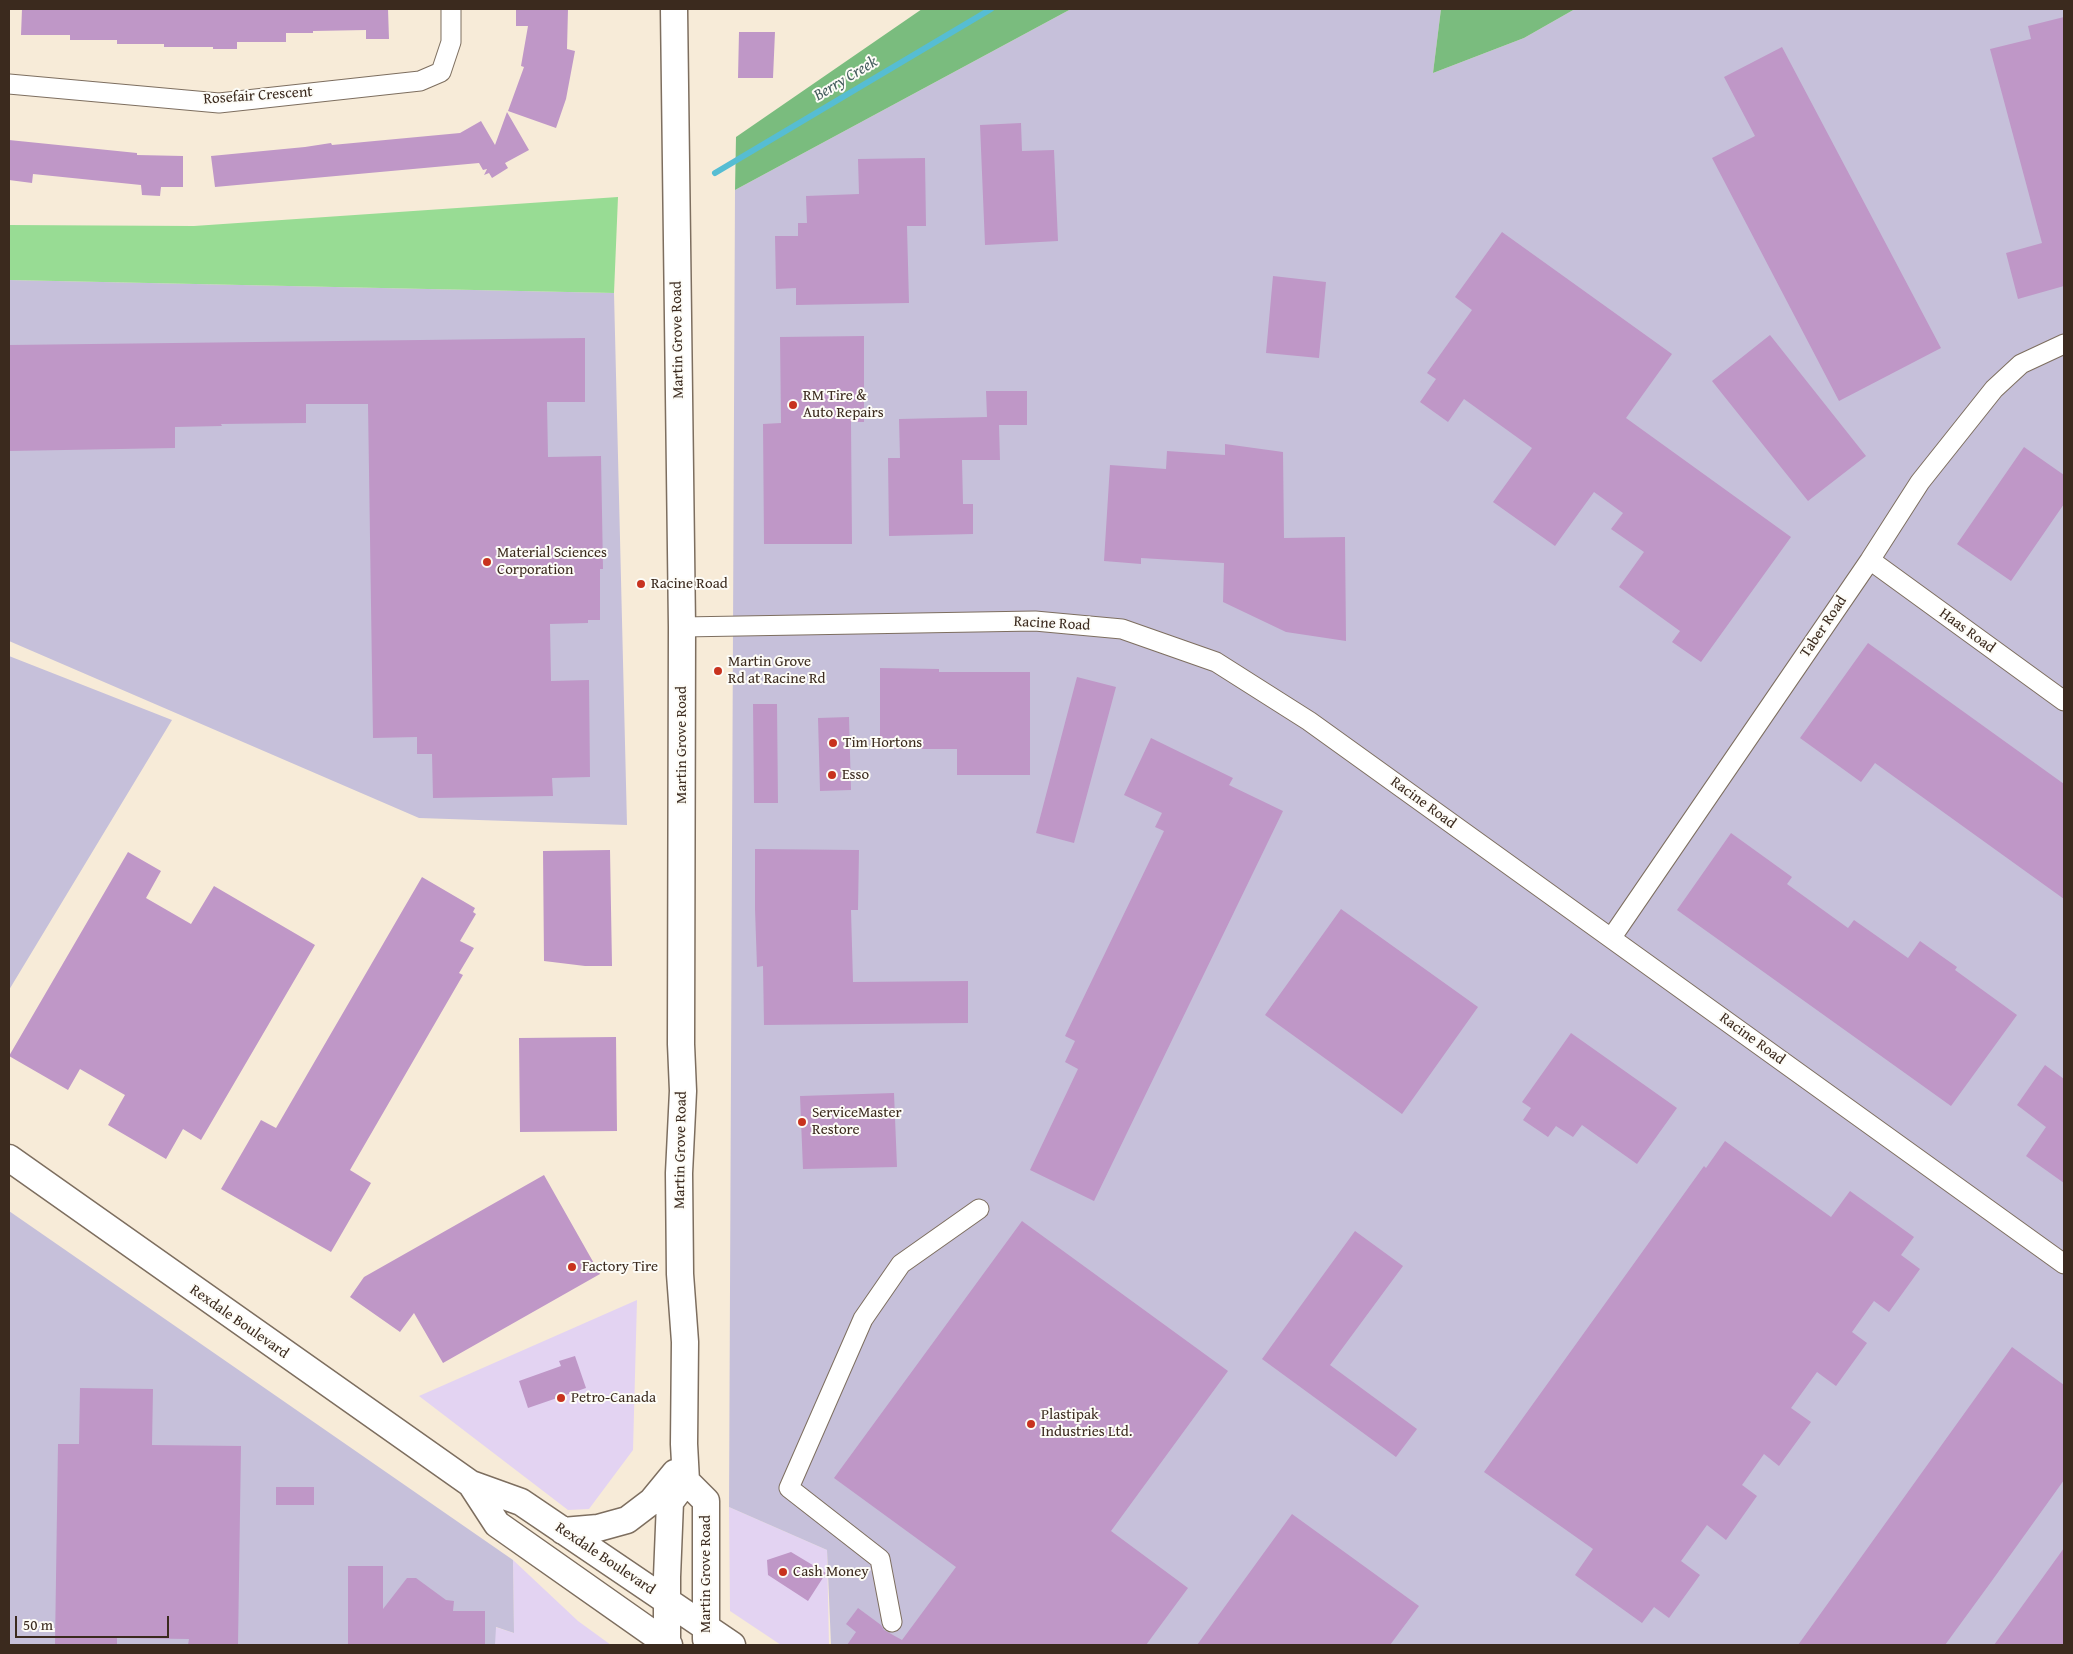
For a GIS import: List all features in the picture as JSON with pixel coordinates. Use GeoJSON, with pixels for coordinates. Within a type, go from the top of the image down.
{"type":"FeatureCollection","features":[{"type":"Feature","properties":{"kind":"main road","name":"Martin Grove Road"},"geometry":{"type":"LineString","coordinates":[[674,9],[682,627],[681,1044],[683,1091],[679,1173],[680,1274],[685,1342],[685,1471],[706,1501],[706,1636]]}},
{"type":"Feature","properties":{"kind":"main road","name":"Rexdale Boulevard"},"geometry":{"type":"LineString","coordinates":[[9,1158],[471,1484],[521,1502],[667,1600],[706,1636],[732,1645]]}},
{"type":"Feature","properties":{"kind":"main road"},"geometry":{"type":"LineString","coordinates":[[563,1531],[598,1528],[627,1520],[652,1501],[685,1471]]}},
{"type":"Feature","properties":{"kind":"main road"},"geometry":{"type":"LineString","coordinates":[[667,1645],[670,1502],[685,1471]]}},
{"type":"Feature","properties":{"kind":"main road","name":"Rexdale Boulevard"},"geometry":{"type":"LineString","coordinates":[[471,1484],[497,1524],[667,1645]]}},
{"type":"Feature","properties":{"kind":"street","name":"Rosefair Crescent"},"geometry":{"type":"LineString","coordinates":[[9,84],[219,103],[420,81],[441,72],[451,42],[451,9]]}},
{"type":"Feature","properties":{"kind":"street","name":"Taber Road"},"geometry":{"type":"LineString","coordinates":[[1612,938],[1870,560],[1920,482],[1994,389],[2021,364],[2064,344]]}},
{"type":"Feature","properties":{"kind":"street","name":"Haas Road"},"geometry":{"type":"LineString","coordinates":[[1870,560],[2064,701]]}},
{"type":"Feature","properties":{"kind":"street","name":"Racine Road"},"geometry":{"type":"LineString","coordinates":[[682,627],[1035,621],[1122,629],[1216,662],[1309,721],[2064,1264]]}},
{"type":"Feature","properties":{"kind":"street"},"geometry":{"type":"LineString","coordinates":[[892,1622],[880,1559],[789,1488],[863,1319],[901,1264],[979,1208]]}},
{"type":"Feature","properties":{"kind":"shaded area"},"geometry":{"type":"Polygon","coordinates":[[[1071,9],[1441,9],[1433,73],[1524,38],[1575,9],[2064,9],[2064,1645],[831,1645],[827,1550],[729,1507],[735,190],[1071,9]]]}},
{"type":"Feature","properties":{"kind":"shaded area"},"geometry":{"type":"Polygon","coordinates":[[[9,280],[614,293],[627,825],[419,818],[9,641],[9,280]]]}},
{"type":"Feature","properties":{"kind":"shaded area"},"geometry":{"type":"Polygon","coordinates":[[[9,656],[172,720],[9,990],[9,656]]]}},
{"type":"Feature","properties":{"kind":"shaded area"},"geometry":{"type":"Polygon","coordinates":[[[9,1211],[513,1560],[514,1633],[496,1627],[495,1645],[9,1645],[9,1211]]]}},
{"type":"Feature","properties":{"kind":"shaded area"},"geometry":{"type":"Polygon","coordinates":[[[637,1300],[633,1450],[589,1509],[568,1510],[419,1396],[637,1300]]]}},
{"type":"Feature","properties":{"kind":"shaded area"},"geometry":{"type":"Polygon","coordinates":[[[729,1507],[827,1550],[829,1645],[781,1645],[730,1611],[729,1507]]]}},
{"type":"Feature","properties":{"kind":"shaded area"},"geometry":{"type":"Polygon","coordinates":[[[513,1560],[578,1621],[611,1645],[495,1645],[495,1627],[514,1633],[513,1560]]]}},
{"type":"Feature","properties":{"kind":"green space"},"geometry":{"type":"Polygon","coordinates":[[[922,9],[1071,9],[735,190],[736,137],[922,9]]]}},
{"type":"Feature","properties":{"kind":"green space"},"geometry":{"type":"Polygon","coordinates":[[[1441,9],[1575,9],[1524,38],[1433,73],[1441,9]]]}},
{"type":"Feature","properties":{"kind":"green space"},"geometry":{"type":"Polygon","coordinates":[[[618,197],[614,293],[9,280],[9,225],[194,226],[618,197]]]}},
{"type":"Feature","properties":{"kind":"building"},"geometry":{"type":"Polygon","coordinates":[[[22,9],[388,9],[389,39],[366,39],[366,30],[286,33],[286,42],[237,42],[237,49],[164,47],[164,44],[117,44],[117,40],[70,40],[70,35],[21,35],[22,9]]]}},
{"type":"Feature","properties":{"kind":"building"},"geometry":{"type":"Polygon","coordinates":[[[516,9],[568,9],[567,49],[575,51],[566,99],[556,128],[508,111],[524,67],[521,66],[528,26],[516,26],[516,9]]]}},
{"type":"Feature","properties":{"kind":"building"},"geometry":{"type":"Polygon","coordinates":[[[2064,17],[2064,286],[2018,299],[2006,253],[2042,243],[1990,49],[2031,39],[2028,26],[2064,17]]]}},
{"type":"Feature","properties":{"kind":"building"},"geometry":{"type":"Polygon","coordinates":[[[739,32],[775,32],[773,78],[738,78],[739,32]]]}},
{"type":"Feature","properties":{"kind":"building"},"geometry":{"type":"Polygon","coordinates":[[[1782,47],[1941,348],[1839,401],[1712,158],[1755,136],[1724,77],[1782,47]]]}},
{"type":"Feature","properties":{"kind":"building"},"geometry":{"type":"Polygon","coordinates":[[[507,112],[529,150],[505,163],[508,168],[492,178],[489,173],[484,175],[487,169],[483,170],[479,163],[215,187],[211,156],[331,143],[332,145],[460,133],[481,121],[495,145],[507,112]]]}},
{"type":"Feature","properties":{"kind":"building"},"geometry":{"type":"Polygon","coordinates":[[[1021,123],[1022,151],[1054,150],[1058,241],[985,245],[980,125],[1021,123]]]}},
{"type":"Feature","properties":{"kind":"building"},"geometry":{"type":"Polygon","coordinates":[[[9,140],[137,153],[137,155],[183,156],[183,187],[161,187],[160,196],[142,195],[141,185],[33,174],[32,183],[9,180],[9,140]]]}},
{"type":"Feature","properties":{"kind":"building"},"geometry":{"type":"Polygon","coordinates":[[[925,158],[926,226],[907,226],[909,303],[796,305],[796,288],[776,289],[775,236],[798,236],[798,223],[807,223],[806,196],[859,194],[858,159],[925,158]]]}},
{"type":"Feature","properties":{"kind":"building"},"geometry":{"type":"Polygon","coordinates":[[[1502,232],[1672,354],[1626,418],[1791,537],[1701,662],[1672,642],[1680,631],[1619,587],[1644,552],[1611,529],[1623,513],[1594,492],[1555,546],[1493,502],[1532,448],[1464,399],[1448,422],[1420,402],[1436,379],[1427,373],[1472,310],[1455,297],[1502,232]]]}},
{"type":"Feature","properties":{"kind":"building"},"geometry":{"type":"Polygon","coordinates":[[[1273,276],[1326,282],[1319,358],[1266,353],[1273,276]]]}},
{"type":"Feature","properties":{"kind":"building"},"geometry":{"type":"Polygon","coordinates":[[[1770,335],[1866,456],[1808,501],[1712,381],[1770,335]]]}},
{"type":"Feature","properties":{"kind":"building"},"geometry":{"type":"Polygon","coordinates":[[[864,336],[864,422],[851,422],[852,544],[764,544],[763,424],[781,423],[780,337],[864,336]]]}},
{"type":"Feature","properties":{"kind":"building","name":"Material Sciences Corporation"},"geometry":{"type":"Polygon","coordinates":[[[585,338],[585,402],[547,402],[548,457],[601,456],[603,569],[600,569],[600,620],[588,620],[588,623],[550,624],[551,681],[589,680],[590,777],[552,778],[553,796],[433,798],[432,754],[417,754],[417,737],[373,738],[368,404],[306,404],[306,423],[221,424],[222,426],[175,427],[175,448],[9,451],[9,345],[585,338]]]}},
{"type":"Feature","properties":{"kind":"building"},"geometry":{"type":"Polygon","coordinates":[[[986,391],[1027,391],[1027,425],[999,425],[1000,460],[962,460],[963,504],[973,504],[973,534],[889,536],[888,458],[900,458],[899,419],[987,417],[986,391]]]}},
{"type":"Feature","properties":{"kind":"building"},"geometry":{"type":"Polygon","coordinates":[[[1225,444],[1283,452],[1284,538],[1345,537],[1346,641],[1286,632],[1223,602],[1224,563],[1141,558],[1141,564],[1104,561],[1110,465],[1166,469],[1167,451],[1225,455],[1225,444]]]}},
{"type":"Feature","properties":{"kind":"building"},"geometry":{"type":"Polygon","coordinates":[[[2024,447],[2064,475],[2064,504],[2011,581],[1957,544],[2024,447]]]}},
{"type":"Feature","properties":{"kind":"building"},"geometry":{"type":"Polygon","coordinates":[[[1868,643],[2064,784],[2064,899],[1875,763],[1861,782],[1800,738],[1868,643]]]}},
{"type":"Feature","properties":{"kind":"building"},"geometry":{"type":"Polygon","coordinates":[[[880,668],[939,669],[939,672],[1030,672],[1030,775],[957,775],[957,749],[880,749],[880,668]]]}},
{"type":"Feature","properties":{"kind":"building"},"geometry":{"type":"Polygon","coordinates":[[[1077,677],[1116,687],[1074,843],[1036,833],[1077,677]]]}},
{"type":"Feature","properties":{"kind":"building"},"geometry":{"type":"Polygon","coordinates":[[[753,704],[777,704],[778,803],[754,803],[753,704]]]}},
{"type":"Feature","properties":{"kind":"building"},"geometry":{"type":"Polygon","coordinates":[[[849,717],[851,790],[820,791],[818,718],[849,717]]]}},
{"type":"Feature","properties":{"kind":"building"},"geometry":{"type":"Polygon","coordinates":[[[1151,738],[1233,778],[1229,785],[1283,811],[1094,1201],[1030,1170],[1078,1069],[1065,1062],[1075,1041],[1065,1036],[1164,831],[1155,827],[1162,813],[1124,795],[1151,738]]]}},
{"type":"Feature","properties":{"kind":"building"},"geometry":{"type":"Polygon","coordinates":[[[1731,833],[1792,877],[1787,884],[1848,928],[1854,920],[1908,958],[1920,941],[1957,967],[1955,970],[2017,1015],[1951,1106],[1677,910],[1731,833]]]}},
{"type":"Feature","properties":{"kind":"building"},"geometry":{"type":"Polygon","coordinates":[[[755,849],[859,850],[858,910],[851,910],[853,982],[968,981],[968,1023],[764,1025],[763,966],[757,967],[755,849]]]}},
{"type":"Feature","properties":{"kind":"building"},"geometry":{"type":"Polygon","coordinates":[[[610,850],[612,966],[585,966],[544,961],[543,851],[610,850]]]}},
{"type":"Feature","properties":{"kind":"building"},"geometry":{"type":"Polygon","coordinates":[[[128,852],[161,871],[146,898],[191,924],[214,886],[315,945],[201,1140],[183,1129],[166,1159],[108,1125],[125,1095],[80,1069],[68,1090],[9,1056],[128,852]]]}},
{"type":"Feature","properties":{"kind":"building"},"geometry":{"type":"Polygon","coordinates":[[[422,877],[475,908],[473,912],[476,914],[460,941],[474,948],[459,973],[463,975],[350,1170],[371,1183],[331,1252],[221,1189],[261,1120],[276,1128],[422,877]]]}},
{"type":"Feature","properties":{"kind":"building"},"geometry":{"type":"Polygon","coordinates":[[[1341,909],[1478,1007],[1402,1114],[1265,1015],[1341,909]]]}},
{"type":"Feature","properties":{"kind":"building"},"geometry":{"type":"Polygon","coordinates":[[[1571,1033],[1677,1108],[1637,1164],[1582,1125],[1573,1137],[1556,1126],[1548,1137],[1523,1120],[1531,1108],[1522,1102],[1571,1033]]]}},
{"type":"Feature","properties":{"kind":"building"},"geometry":{"type":"Polygon","coordinates":[[[616,1037],[617,1131],[520,1132],[519,1038],[616,1037]]]}},
{"type":"Feature","properties":{"kind":"building"},"geometry":{"type":"Polygon","coordinates":[[[2045,1065],[2064,1079],[2064,1183],[2026,1156],[2046,1127],[2017,1105],[2045,1065]]]}},
{"type":"Feature","properties":{"kind":"building"},"geometry":{"type":"Polygon","coordinates":[[[894,1093],[897,1167],[803,1169],[800,1096],[894,1093]]]}},
{"type":"Feature","properties":{"kind":"building"},"geometry":{"type":"Polygon","coordinates":[[[1725,1141],[1831,1217],[1850,1191],[1914,1237],[1901,1255],[1920,1269],[1889,1312],[1874,1301],[1852,1332],[1867,1343],[1836,1386],[1817,1372],[1791,1408],[1811,1422],[1779,1466],[1764,1454],[1742,1485],[1757,1496],[1726,1540],[1707,1525],[1681,1561],[1700,1575],[1669,1618],[1654,1607],[1642,1623],[1575,1575],[1593,1549],[1484,1472],[1704,1166],[1706,1168],[1725,1141]]]}},
{"type":"Feature","properties":{"kind":"building"},"geometry":{"type":"Polygon","coordinates":[[[544,1175],[600,1274],[443,1363],[414,1313],[400,1332],[350,1297],[364,1277],[544,1175]]]}},
{"type":"Feature","properties":{"kind":"building","name":"Plastipak Industries Ltd."},"geometry":{"type":"Polygon","coordinates":[[[1022,1221],[1228,1371],[1111,1531],[1188,1588],[1146,1645],[847,1645],[856,1632],[846,1624],[858,1608],[881,1625],[884,1630],[902,1640],[956,1567],[834,1478],[1022,1221]]]}},
{"type":"Feature","properties":{"kind":"building"},"geometry":{"type":"Polygon","coordinates":[[[1355,1231],[1403,1266],[1330,1365],[1417,1429],[1396,1457],[1262,1359],[1355,1231]]]}},
{"type":"Feature","properties":{"kind":"building"},"geometry":{"type":"Polygon","coordinates":[[[2012,1347],[2064,1385],[2064,1480],[1991,1582],[1945,1645],[1798,1645],[2012,1347]]]}},
{"type":"Feature","properties":{"kind":"building"},"geometry":{"type":"Polygon","coordinates":[[[575,1356],[586,1388],[528,1408],[519,1381],[561,1366],[559,1361],[575,1356]]]}},
{"type":"Feature","properties":{"kind":"building"},"geometry":{"type":"Polygon","coordinates":[[[80,1388],[153,1389],[152,1445],[241,1446],[238,1645],[188,1645],[189,1639],[117,1638],[117,1645],[55,1645],[58,1444],[79,1444],[80,1388]]]}},
{"type":"Feature","properties":{"kind":"building"},"geometry":{"type":"Polygon","coordinates":[[[276,1487],[314,1487],[314,1505],[276,1505],[276,1487]]]}},
{"type":"Feature","properties":{"kind":"building"},"geometry":{"type":"Polygon","coordinates":[[[1292,1514],[1419,1606],[1390,1645],[1197,1645],[1292,1514]]]}},
{"type":"Feature","properties":{"kind":"building"},"geometry":{"type":"Polygon","coordinates":[[[2064,1548],[2064,1645],[1994,1645],[2064,1548]]]}},
{"type":"Feature","properties":{"kind":"building"},"geometry":{"type":"Polygon","coordinates":[[[791,1552],[826,1573],[808,1601],[768,1575],[767,1560],[791,1552]]]}},
{"type":"Feature","properties":{"kind":"building"},"geometry":{"type":"Polygon","coordinates":[[[348,1566],[383,1566],[383,1609],[407,1578],[416,1578],[446,1600],[454,1601],[453,1611],[485,1611],[485,1645],[348,1645],[348,1566]]]}},
{"type":"Feature","properties":{"kind":"waterway","name":"Berry Creek"},"geometry":{"type":"LineString","coordinates":[[715,173],[991,9]]}},
{"type":"Feature","properties":{"kind":"place","name":"RM Tire & Auto Repairs"},"geometry":{"type":"Point","coordinates":[793,405]}},
{"type":"Feature","properties":{"kind":"place","name":"Material Sciences Corporation"},"geometry":{"type":"Point","coordinates":[487,562]}},
{"type":"Feature","properties":{"kind":"place","name":"Racine Road"},"geometry":{"type":"Point","coordinates":[641,584]}},
{"type":"Feature","properties":{"kind":"place","name":"Martin Grove Rd at Racine Rd"},"geometry":{"type":"Point","coordinates":[718,671]}},
{"type":"Feature","properties":{"kind":"place","name":"Tim Hortons"},"geometry":{"type":"Point","coordinates":[833,743]}},
{"type":"Feature","properties":{"kind":"place","name":"Esso"},"geometry":{"type":"Point","coordinates":[832,775]}},
{"type":"Feature","properties":{"kind":"place","name":"ServiceMaster Restore"},"geometry":{"type":"Point","coordinates":[802,1122]}},
{"type":"Feature","properties":{"kind":"place","name":"Factory Tire"},"geometry":{"type":"Point","coordinates":[572,1267]}},
{"type":"Feature","properties":{"kind":"place","name":"Petro-Canada"},"geometry":{"type":"Point","coordinates":[561,1398]}},
{"type":"Feature","properties":{"kind":"place","name":"Plastipak Industries Ltd."},"geometry":{"type":"Point","coordinates":[1031,1424]}},
{"type":"Feature","properties":{"kind":"place","name":"Cash Money"},"geometry":{"type":"Point","coordinates":[783,1572]}}]}
